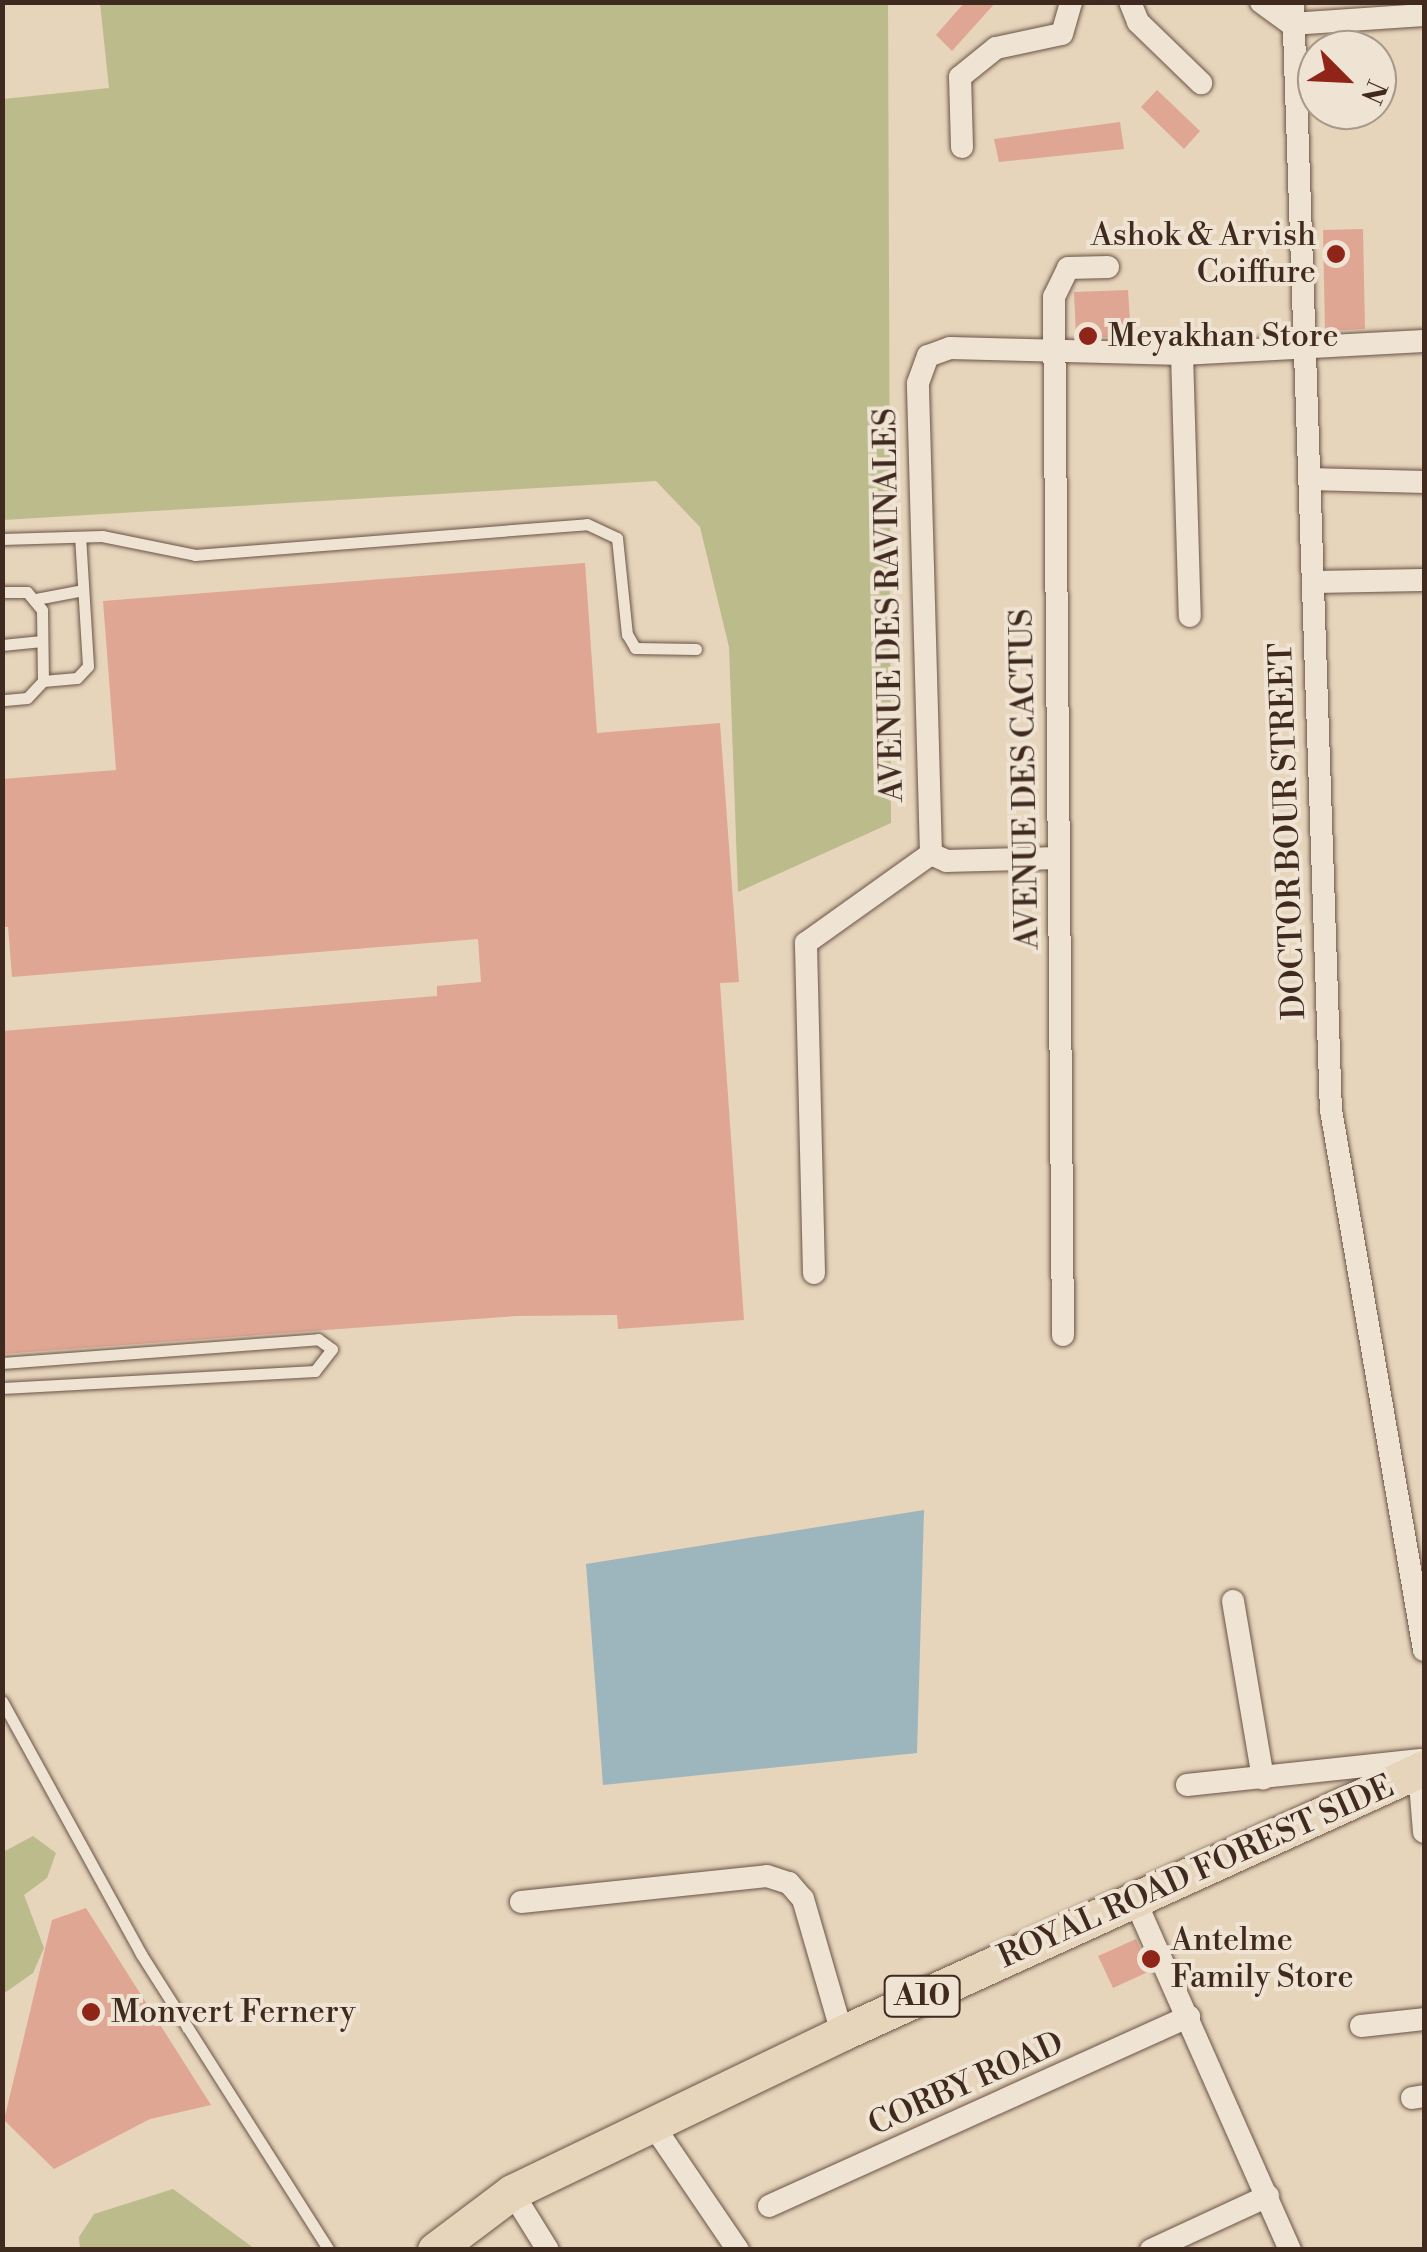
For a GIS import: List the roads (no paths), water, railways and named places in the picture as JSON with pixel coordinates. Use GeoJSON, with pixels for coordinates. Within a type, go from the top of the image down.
{"type":"FeatureCollection","features":[{"type":"Feature","properties":{"kind":"main road","name":"ROYAL ROAD FOREST SIDE"},"geometry":{"type":"LineString","coordinates":[[435,2250],[512,2192],[842,2033],[1423,1767]]}},
{"type":"Feature","properties":{"kind":"street"},"geometry":{"type":"LineString","coordinates":[[962,147],[960,77],[996,48],[1062,34],[1072,2]]}},
{"type":"Feature","properties":{"kind":"street"},"geometry":{"type":"LineString","coordinates":[[1130,2],[1138,22],[1201,83]]}},
{"type":"Feature","properties":{"kind":"street"},"geometry":{"type":"LineString","coordinates":[[1261,2],[1292,13],[1424,16]]}},
{"type":"Feature","properties":{"kind":"street","name":"DOCTOR BOUR STREET"},"geometry":{"type":"LineString","coordinates":[[1292,13],[1310,349],[1312,582],[1332,1110],[1424,1650]]}},
{"type":"Feature","properties":{"kind":"street","name":"AVENUE DES CACTUS"},"geometry":{"type":"LineString","coordinates":[[1063,1335],[1054,350],[1060,273],[1077,265],[1108,267]]}},
{"type":"Feature","properties":{"kind":"street"},"geometry":{"type":"LineString","coordinates":[[1054,350],[1182,354],[1424,341]]}},
{"type":"Feature","properties":{"kind":"street","name":"AVENUE DES RAVINALES"},"geometry":{"type":"LineString","coordinates":[[930,854],[918,383],[928,356],[950,348],[1054,350]]}},
{"type":"Feature","properties":{"kind":"street"},"geometry":{"type":"LineString","coordinates":[[1182,354],[1190,616]]}},
{"type":"Feature","properties":{"kind":"street"},"geometry":{"type":"LineString","coordinates":[[1310,479],[1424,482]]}},
{"type":"Feature","properties":{"kind":"street"},"geometry":{"type":"LineString","coordinates":[[1312,582],[1424,580]]}},
{"type":"Feature","properties":{"kind":"street"},"geometry":{"type":"LineString","coordinates":[[814,1273],[806,943],[930,854],[947,861],[1058,858]]}},
{"type":"Feature","properties":{"kind":"street"},"geometry":{"type":"LineString","coordinates":[[1233,1601],[1262,1778]]}},
{"type":"Feature","properties":{"kind":"street"},"geometry":{"type":"LineString","coordinates":[[1187,1785],[1423,1767],[1424,1832]]}},
{"type":"Feature","properties":{"kind":"street"},"geometry":{"type":"LineString","coordinates":[[521,1902],[767,1876],[789,1883],[803,1899],[842,2033]]}},
{"type":"Feature","properties":{"kind":"street"},"geometry":{"type":"LineString","coordinates":[[1134,1898],[1290,2250]]}},
{"type":"Feature","properties":{"kind":"street","name":"CORBY ROAD"},"geometry":{"type":"LineString","coordinates":[[769,2206],[1189,2016]]}},
{"type":"Feature","properties":{"kind":"street"},"geometry":{"type":"LineString","coordinates":[[1361,2026],[1424,2019]]}},
{"type":"Feature","properties":{"kind":"street"},"geometry":{"type":"LineString","coordinates":[[653,2125],[738,2250]]}},
{"type":"Feature","properties":{"kind":"street"},"geometry":{"type":"LineString","coordinates":[[512,2192],[548,2250]]}},
{"type":"Feature","properties":{"kind":"street"},"geometry":{"type":"LineString","coordinates":[[1151,2250],[1268,2196]]}},
{"type":"Feature","properties":{"kind":"lane"},"geometry":{"type":"LineString","coordinates":[[2,539],[80,537],[195,555],[587,524],[617,538],[627,634],[635,648],[696,649]]}},
{"type":"Feature","properties":{"kind":"lane"},"geometry":{"type":"LineString","coordinates":[[2,700],[27,698],[43,681],[77,678],[88,666],[80,537]]}},
{"type":"Feature","properties":{"kind":"lane"},"geometry":{"type":"LineString","coordinates":[[2,592],[15,589],[36,599],[83,590]]}},
{"type":"Feature","properties":{"kind":"lane"},"geometry":{"type":"LineString","coordinates":[[36,599],[43,681]]}},
{"type":"Feature","properties":{"kind":"lane"},"geometry":{"type":"LineString","coordinates":[[2,644],[42,640]]}},
{"type":"Feature","properties":{"kind":"lane"},"geometry":{"type":"LineString","coordinates":[[2,1363],[318,1338],[332,1349],[316,1371],[2,1388]]}},
{"type":"Feature","properties":{"kind":"lane"},"geometry":{"type":"LineString","coordinates":[[140,1354],[142,1379]]}},
{"type":"Feature","properties":{"kind":"lane"},"geometry":{"type":"LineString","coordinates":[[2,1701],[141,1954],[329,2250]]}},
{"type":"Feature","properties":{"kind":"water"},"geometry":{"type":"Polygon","coordinates":[[[924,1510],[917,1753],[603,1785],[586,1564],[924,1510]]]}},
{"type":"Feature","properties":{"kind":"place","name":"Ashok & Arvish Coiffure"},"geometry":{"type":"Point","coordinates":[1336,254]}},
{"type":"Feature","properties":{"kind":"place","name":"Meyakhan Store"},"geometry":{"type":"Point","coordinates":[1088,336]}},
{"type":"Feature","properties":{"kind":"place","name":"Antelme Family Store"},"geometry":{"type":"Point","coordinates":[1151,1959]}},
{"type":"Feature","properties":{"kind":"place","name":"Monvert Fernery"},"geometry":{"type":"Point","coordinates":[91,2012]}}]}
